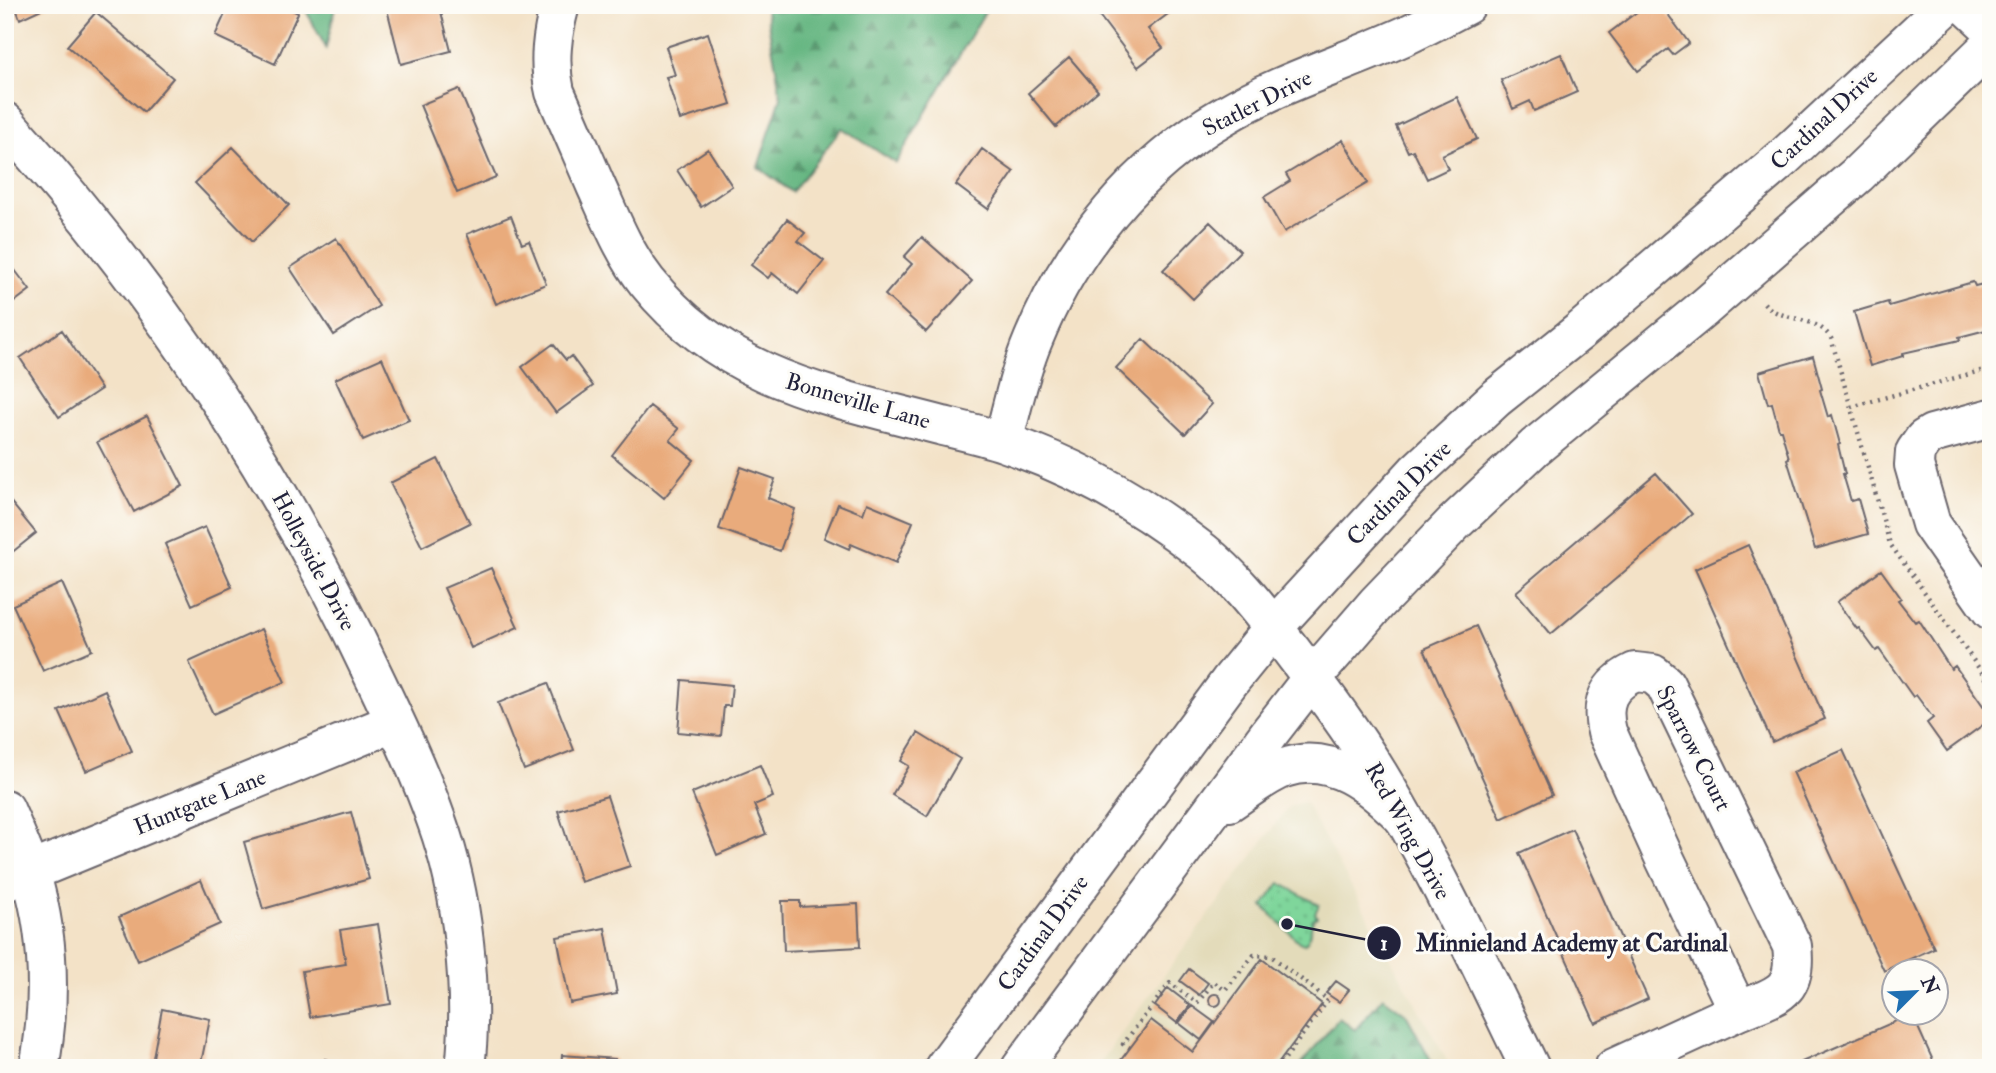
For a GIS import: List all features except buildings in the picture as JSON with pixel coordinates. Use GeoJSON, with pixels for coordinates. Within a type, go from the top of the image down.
{"type":"FeatureCollection","features":[{"type":"Feature","properties":{"kind":"street","name":"Bonneville Lane"},"geometry":{"type":"LineString","coordinates":[[560,5],[552,33],[551,75],[555,92],[620,240],[647,281],[687,324],[726,354],[772,376],[815,392],[1003,442],[1058,463],[1106,486],[1146,511],[1225,571],[1312,678]]}},
{"type":"Feature","properties":{"kind":"street","name":"Statler Drive"},"geometry":{"type":"LineString","coordinates":[[1003,442],[1032,341],[1057,288],[1089,238],[1133,187],[1167,155],[1224,115],[1276,89],[1409,34],[1466,5]]}},
{"type":"Feature","properties":{"kind":"street","name":"Cardinal Drive"},"geometry":{"type":"LineString","coordinates":[[944,1068],[1230,681],[1273,628],[1416,472],[1485,408],[1782,159],[1947,5]]}},
{"type":"Feature","properties":{"kind":"street"},"geometry":{"type":"LineString","coordinates":[[1966,5],[1991,28]]}},
{"type":"Feature","properties":{"kind":"street"},"geometry":{"type":"LineString","coordinates":[[1021,1068],[1312,678],[1377,603],[1474,503],[1535,447],[1704,308],[1857,175],[1991,45]]}},
{"type":"Feature","properties":{"kind":"street","name":"Holleyside Drive"},"geometry":{"type":"LineString","coordinates":[[5,122],[128,271],[217,395],[269,477],[348,622],[438,823],[457,901],[466,968],[465,1068]]}},
{"type":"Feature","properties":{"kind":"street"},"geometry":{"type":"LineString","coordinates":[[1991,418],[1932,434],[1924,439],[1915,452],[1914,465],[1931,524],[1991,610]]}},
{"type":"Feature","properties":{"kind":"street","name":"Sparrow Court"},"geometry":{"type":"LineString","coordinates":[[1614,1068],[1780,994],[1790,979],[1794,964],[1792,946],[1665,684],[1653,674],[1635,672],[1621,679],[1607,697],[1603,714],[1607,732],[1738,1011]]}},
{"type":"Feature","properties":{"kind":"street","name":"Red Wing Drive"},"geometry":{"type":"LineString","coordinates":[[1312,678],[1379,775],[1403,817],[1530,1068]]}},
{"type":"Feature","properties":{"kind":"street","name":"Huntgate Lane"},"geometry":{"type":"LineString","coordinates":[[18,877],[395,722]]}},
{"type":"Feature","properties":{"kind":"street"},"geometry":{"type":"LineString","coordinates":[[1209,815],[1273,773],[1307,764],[1334,768],[1351,775],[1380,794],[1403,817]]}},
{"type":"Feature","properties":{"kind":"street"},"geometry":{"type":"LineString","coordinates":[[5,809],[18,877],[41,913],[47,967],[46,1032],[39,1068]]}},
{"type":"Feature","properties":{"kind":"path"},"geometry":{"type":"LineString","coordinates":[[1771,311],[1818,325],[1831,338]]}},
{"type":"Feature","properties":{"kind":"path"},"geometry":{"type":"LineString","coordinates":[[1851,407],[1991,368]]}},
{"type":"Feature","properties":{"kind":"path"},"geometry":{"type":"LineString","coordinates":[[1130,1048],[1123,1044],[1170,983],[1197,1003],[1214,982],[1225,990],[1254,955],[1271,956],[1328,1000],[1278,1068]]}},
{"type":"Feature","properties":{"kind":"shaded area"},"geometry":{"type":"Polygon","coordinates":[[[1305,802],[1451,1068],[1096,1068],[1289,806],[1305,802]]]}},
{"type":"Feature","properties":{"kind":"green space"},"geometry":{"type":"Polygon","coordinates":[[[303,5],[336,5],[326,48],[303,5]]]}},
{"type":"Feature","properties":{"kind":"green space"},"geometry":{"type":"Polygon","coordinates":[[[765,5],[989,5],[896,163],[842,128],[792,192],[758,167],[781,97],[765,5]]]}},
{"type":"Feature","properties":{"kind":"green space"},"geometry":{"type":"Polygon","coordinates":[[[1280,883],[1319,905],[1315,913],[1317,917],[1313,919],[1308,940],[1304,944],[1263,906],[1280,883]]]}},
{"type":"Feature","properties":{"kind":"green space"},"geometry":{"type":"Polygon","coordinates":[[[1383,997],[1406,1014],[1435,1068],[1298,1068],[1339,1018],[1355,1030],[1383,997]]]}},
{"type":"Feature","properties":{"kind":"place","name":"Minnieland Academy at Cardinal"},"geometry":{"type":"Point","coordinates":[1287,924]}}]}
